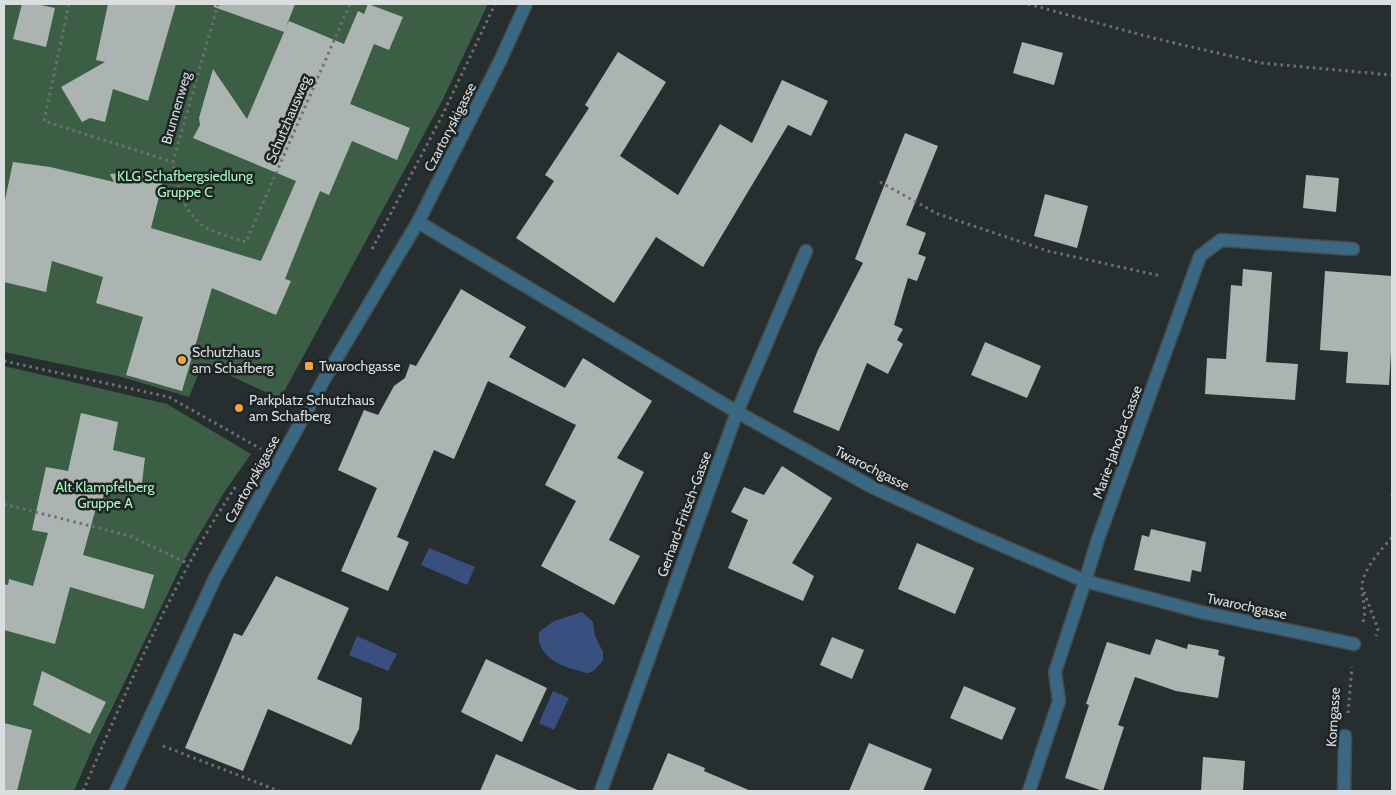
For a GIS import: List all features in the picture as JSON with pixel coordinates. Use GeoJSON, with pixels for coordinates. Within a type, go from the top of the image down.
{"type":"FeatureCollection","features":[{"type":"Feature","properties":{"kind":"street","name":"Czartoryskigasse"},"geometry":{"type":"LineString","coordinates":[[116,791],[215,578],[321,384],[418,222],[500,61],[526,4]]}},
{"type":"Feature","properties":{"kind":"street","name":"Twarochgasse"},"geometry":{"type":"LineString","coordinates":[[418,222],[737,412],[872,487],[973,533],[1085,581],[1200,612],[1354,644]]}},
{"type":"Feature","properties":{"kind":"street","name":"Marie-Jahoda-Gasse"},"geometry":{"type":"LineString","coordinates":[[1029,791],[1059,701],[1055,672],[1098,539],[1200,256],[1221,240],[1353,249]]}},
{"type":"Feature","properties":{"kind":"street","name":"Gerhard-Fritsch-Gasse"},"geometry":{"type":"LineString","coordinates":[[602,791],[737,412],[806,250]]}},
{"type":"Feature","properties":{"kind":"street","name":"Korngasse"},"geometry":{"type":"LineString","coordinates":[[1344,791],[1345,736]]}},
{"type":"Feature","properties":{"kind":"path"},"geometry":{"type":"LineString","coordinates":[[68,4],[44,121],[173,162]]}},
{"type":"Feature","properties":{"kind":"path","name":"Brunnenweg"},"geometry":{"type":"LineString","coordinates":[[218,4],[173,162],[185,206],[202,226],[246,242]]}},
{"type":"Feature","properties":{"kind":"path","name":"Schutzhausweg"},"geometry":{"type":"LineString","coordinates":[[246,242],[350,4]]}},
{"type":"Feature","properties":{"kind":"path"},"geometry":{"type":"LineString","coordinates":[[1028,4],[1153,38],[1261,63],[1392,75]]}},
{"type":"Feature","properties":{"kind":"path"},"geometry":{"type":"LineString","coordinates":[[880,182],[938,214],[1048,251],[1161,276]]}},
{"type":"Feature","properties":{"kind":"path"},"geometry":{"type":"LineString","coordinates":[[4,361],[169,397],[261,449]]}},
{"type":"Feature","properties":{"kind":"path"},"geometry":{"type":"LineString","coordinates":[[4,504],[130,536],[189,564]]}},
{"type":"Feature","properties":{"kind":"path"},"geometry":{"type":"LineString","coordinates":[[1354,644],[1361,646],[1373,644],[1378,629],[1362,585],[1372,561],[1392,537]]}},
{"type":"Feature","properties":{"kind":"path","name":"Korngasse"},"geometry":{"type":"LineString","coordinates":[[1345,736],[1354,644],[1366,614],[1362,585]]}},
{"type":"Feature","properties":{"kind":"path"},"geometry":{"type":"LineString","coordinates":[[157,744],[279,791]]}},
{"type":"Feature","properties":{"kind":"green space","name":"KLG Schafbergsiedlung Gruppe C"},"geometry":{"type":"Polygon","coordinates":[[[4,4],[488,4],[442,101],[280,399],[203,363],[189,397],[118,376],[4,352],[4,4]]]}},
{"type":"Feature","properties":{"kind":"green space","name":"Alt Klampfelberg Gruppe A"},"geometry":{"type":"Polygon","coordinates":[[[4,366],[167,404],[251,454],[225,491],[183,562],[93,747],[74,791],[4,791],[4,366]]]}},
{"type":"Feature","properties":{"kind":"water"},"geometry":{"type":"Polygon","coordinates":[[[429,548],[475,567],[467,585],[421,565],[429,548]]]}},
{"type":"Feature","properties":{"kind":"water"},"geometry":{"type":"Polygon","coordinates":[[[582,612],[593,622],[595,636],[603,652],[603,660],[595,670],[588,673],[570,668],[550,658],[541,647],[539,640],[539,632],[554,621],[582,612]]]}},
{"type":"Feature","properties":{"kind":"water"},"geometry":{"type":"Polygon","coordinates":[[[357,636],[397,654],[388,671],[349,655],[357,636]]]}},
{"type":"Feature","properties":{"kind":"water"},"geometry":{"type":"Polygon","coordinates":[[[553,691],[569,698],[554,730],[539,723],[553,691]]]}},
{"type":"Feature","properties":{"kind":"building"},"geometry":{"type":"Polygon","coordinates":[[[22,4],[36,4],[55,8],[46,47],[13,39],[22,4]]]}},
{"type":"Feature","properties":{"kind":"building"},"geometry":{"type":"Polygon","coordinates":[[[108,4],[176,4],[148,101],[113,89],[105,122],[90,118],[82,122],[61,87],[105,62],[96,60],[108,4]]]}},
{"type":"Feature","properties":{"kind":"building"},"geometry":{"type":"Polygon","coordinates":[[[214,4],[295,4],[286,27],[289,21],[344,44],[358,11],[364,14],[368,4],[403,17],[389,50],[374,44],[350,104],[410,128],[397,160],[352,141],[329,195],[320,191],[285,279],[291,281],[276,315],[212,288],[182,391],[126,375],[143,317],[96,303],[103,277],[52,261],[46,292],[4,282],[4,205],[13,162],[50,167],[114,182],[110,174],[159,170],[162,185],[151,228],[261,261],[296,181],[193,138],[200,125],[199,118],[213,69],[247,119],[284,32],[214,7],[214,4]]]}},
{"type":"Feature","properties":{"kind":"building"},"geometry":{"type":"Polygon","coordinates":[[[1022,42],[1063,53],[1054,85],[1013,73],[1022,42]]]}},
{"type":"Feature","properties":{"kind":"building"},"geometry":{"type":"Polygon","coordinates":[[[618,52],[666,82],[620,156],[678,195],[720,124],[752,143],[782,80],[828,101],[811,136],[788,125],[703,267],[656,237],[614,303],[516,238],[554,181],[545,175],[589,108],[585,105],[618,52]]]}},
{"type":"Feature","properties":{"kind":"building"},"geometry":{"type":"Polygon","coordinates":[[[905,133],[938,146],[906,225],[926,233],[918,254],[926,257],[917,281],[908,278],[894,325],[903,329],[897,340],[903,344],[888,374],[867,363],[839,431],[793,412],[818,350],[863,263],[855,259],[905,133]]]}},
{"type":"Feature","properties":{"kind":"building"},"geometry":{"type":"Polygon","coordinates":[[[1306,175],[1339,178],[1336,212],[1303,208],[1306,175]]]}},
{"type":"Feature","properties":{"kind":"building"},"geometry":{"type":"Polygon","coordinates":[[[1045,194],[1088,206],[1077,248],[1034,236],[1045,194]]]}},
{"type":"Feature","properties":{"kind":"building"},"geometry":{"type":"Polygon","coordinates":[[[1243,269],[1272,272],[1266,362],[1298,364],[1295,400],[1205,394],[1207,358],[1226,359],[1231,285],[1242,286],[1243,269]]]}},
{"type":"Feature","properties":{"kind":"building"},"geometry":{"type":"Polygon","coordinates":[[[1325,271],[1392,276],[1392,336],[1389,385],[1346,383],[1348,352],[1320,350],[1325,271]]]}},
{"type":"Feature","properties":{"kind":"building"},"geometry":{"type":"Polygon","coordinates":[[[461,289],[526,327],[509,357],[565,388],[583,358],[652,401],[617,458],[644,472],[609,540],[640,556],[614,605],[541,566],[576,501],[545,485],[576,425],[488,381],[454,459],[434,450],[397,537],[409,542],[388,591],[341,571],[377,488],[338,470],[364,410],[378,415],[394,386],[405,378],[410,364],[416,366],[461,289]]]}},
{"type":"Feature","properties":{"kind":"building"},"geometry":{"type":"Polygon","coordinates":[[[985,342],[1041,366],[1027,398],[971,375],[985,342]]]}},
{"type":"Feature","properties":{"kind":"building"},"geometry":{"type":"Polygon","coordinates":[[[81,413],[118,422],[113,450],[145,458],[141,491],[105,485],[101,509],[96,508],[83,555],[154,575],[144,609],[70,587],[55,644],[4,630],[4,584],[8,585],[9,579],[33,586],[48,533],[32,530],[46,467],[68,471],[81,413]]]}},
{"type":"Feature","properties":{"kind":"building"},"geometry":{"type":"Polygon","coordinates":[[[782,466],[832,498],[792,563],[814,576],[803,601],[728,568],[748,520],[731,512],[744,487],[764,495],[782,466]]]}},
{"type":"Feature","properties":{"kind":"building"},"geometry":{"type":"Polygon","coordinates":[[[1151,529],[1206,542],[1201,572],[1192,570],[1190,582],[1134,570],[1142,535],[1149,537],[1151,529]]]}},
{"type":"Feature","properties":{"kind":"building"},"geometry":{"type":"Polygon","coordinates":[[[917,543],[974,568],[955,614],[898,589],[917,543]]]}},
{"type":"Feature","properties":{"kind":"building"},"geometry":{"type":"Polygon","coordinates":[[[276,576],[349,608],[317,679],[362,698],[359,729],[351,745],[268,709],[243,771],[185,748],[234,633],[242,636],[276,576]]]}},
{"type":"Feature","properties":{"kind":"building"},"geometry":{"type":"Polygon","coordinates":[[[832,637],[864,650],[852,679],[820,665],[832,637]]]}},
{"type":"Feature","properties":{"kind":"building"},"geometry":{"type":"Polygon","coordinates":[[[1156,639],[1187,649],[1188,644],[1219,650],[1218,655],[1225,657],[1218,698],[1176,691],[1135,677],[1118,725],[1124,727],[1103,791],[1065,778],[1089,705],[1086,704],[1107,642],[1150,655],[1156,639]]]}},
{"type":"Feature","properties":{"kind":"building"},"geometry":{"type":"Polygon","coordinates":[[[486,659],[547,688],[522,742],[461,712],[486,659]]]}},
{"type":"Feature","properties":{"kind":"building"},"geometry":{"type":"Polygon","coordinates":[[[42,671],[106,702],[90,734],[33,705],[42,671]]]}},
{"type":"Feature","properties":{"kind":"building"},"geometry":{"type":"Polygon","coordinates":[[[964,686],[1016,708],[1002,740],[950,718],[964,686]]]}},
{"type":"Feature","properties":{"kind":"building"},"geometry":{"type":"Polygon","coordinates":[[[4,723],[32,730],[17,791],[4,791],[4,723]]]}},
{"type":"Feature","properties":{"kind":"building"},"geometry":{"type":"Polygon","coordinates":[[[869,743],[932,769],[923,791],[849,791],[869,743]]]}},
{"type":"Feature","properties":{"kind":"building"},"geometry":{"type":"Polygon","coordinates":[[[668,753],[705,768],[704,771],[751,791],[652,791],[668,753]]]}},
{"type":"Feature","properties":{"kind":"building"},"geometry":{"type":"Polygon","coordinates":[[[496,754],[580,791],[480,791],[496,754]]]}},
{"type":"Feature","properties":{"kind":"building"},"geometry":{"type":"Polygon","coordinates":[[[1203,757],[1245,761],[1243,791],[1201,791],[1203,757]]]}},
{"type":"Feature","properties":{"kind":"place","name":"Schutzhaus am Schafberg"},"geometry":{"type":"Point","coordinates":[182,360]}},
{"type":"Feature","properties":{"kind":"place","name":"Twarochgasse"},"geometry":{"type":"Point","coordinates":[309,366]}},
{"type":"Feature","properties":{"kind":"place","name":"Parkplatz Schutzhaus am Schafberg"},"geometry":{"type":"Point","coordinates":[239,408]}}]}
